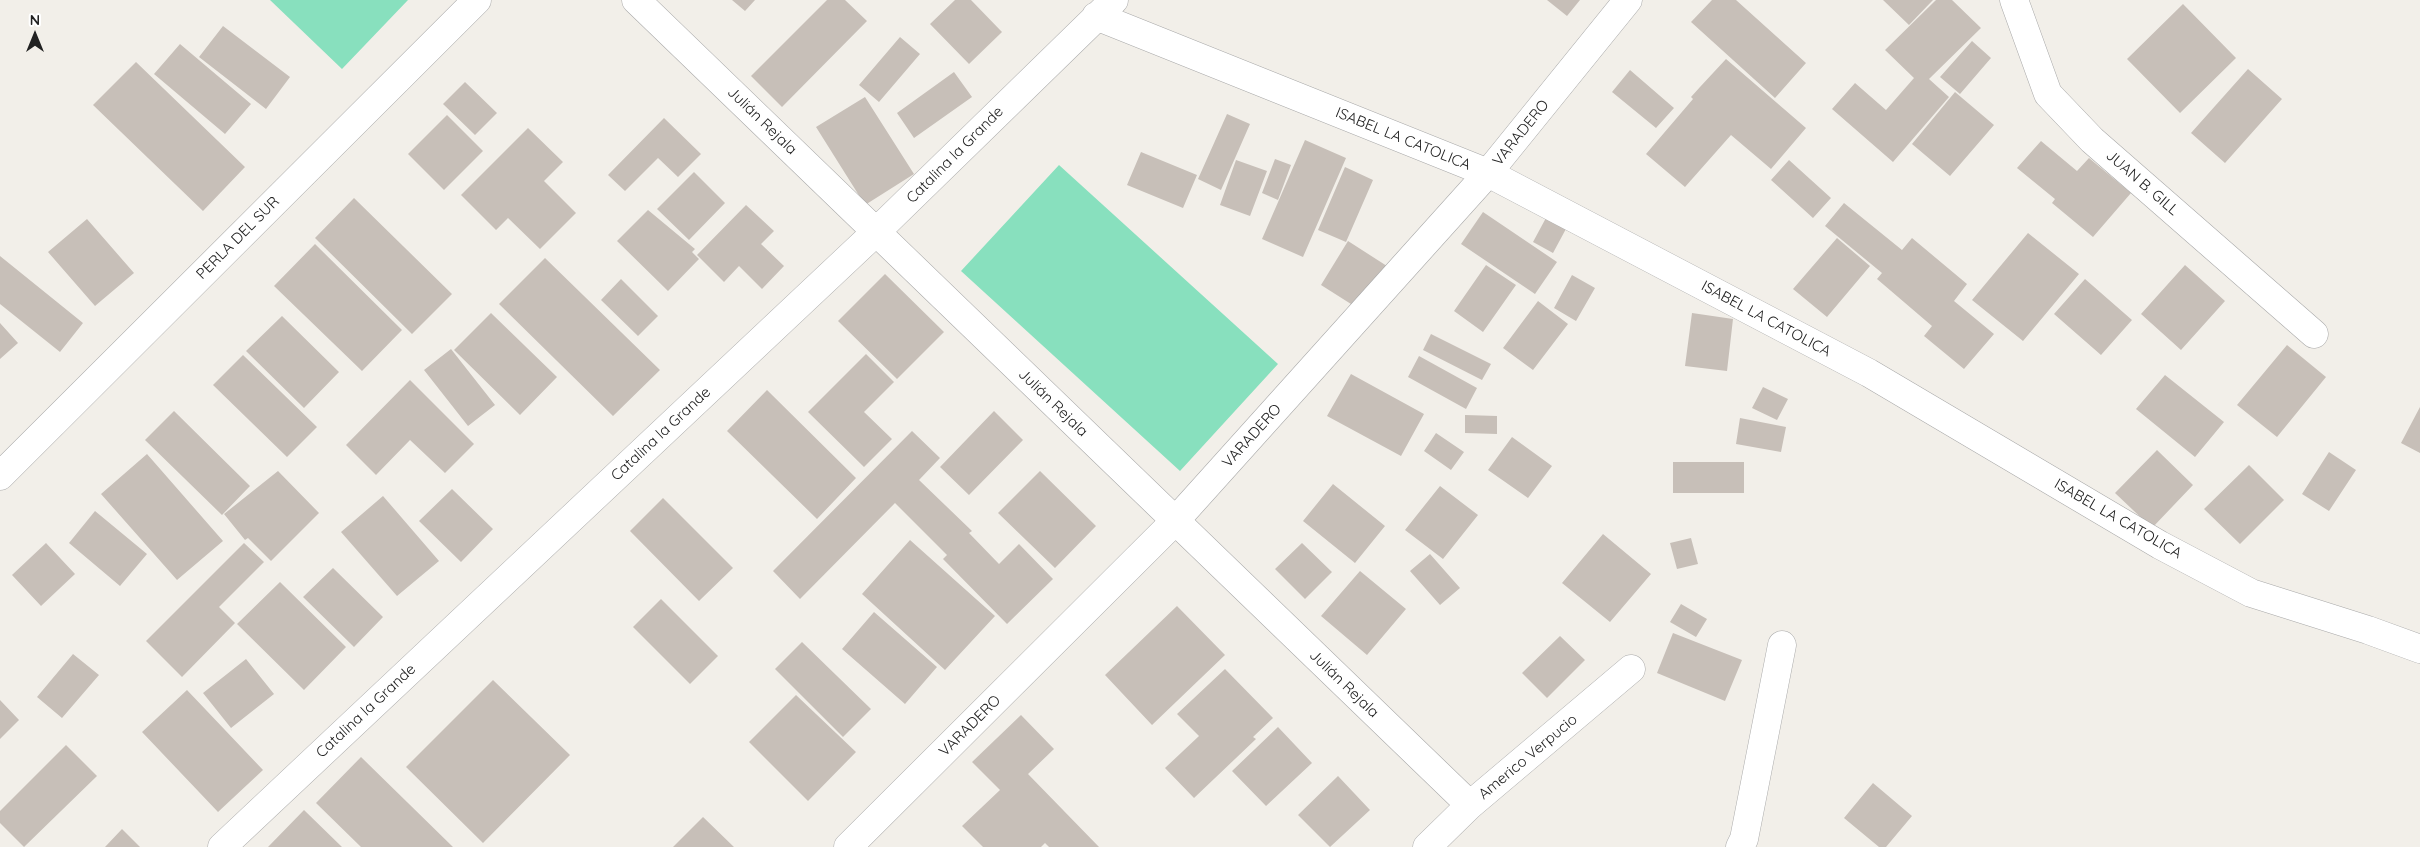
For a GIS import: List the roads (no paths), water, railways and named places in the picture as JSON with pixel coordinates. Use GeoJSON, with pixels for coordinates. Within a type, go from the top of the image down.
{"type":"FeatureCollection","features":[{"type":"Feature","properties":{"kind":"street","name":"PERLA DEL SUR"},"geometry":{"type":"LineString","coordinates":[[0,476],[477,0]]}},
{"type":"Feature","properties":{"kind":"street","name":"Julián Rejala"},"geometry":{"type":"LineString","coordinates":[[636,0],[1470,805]]}},
{"type":"Feature","properties":{"kind":"street","name":"VARADERO"},"geometry":{"type":"LineString","coordinates":[[848,847],[1175,521],[1488,173],[1628,0]]}},
{"type":"Feature","properties":{"kind":"street","name":"JUAN B. GILL"},"geometry":{"type":"LineString","coordinates":[[2014,0],[2048,94],[2092,140],[2314,334]]}},
{"type":"Feature","properties":{"kind":"street","name":"Catalina la Grande"},"geometry":{"type":"LineString","coordinates":[[222,847],[877,231],[1105,8]]}},
{"type":"Feature","properties":{"kind":"street","name":"ISABEL LA CATOLICA"},"geometry":{"type":"LineString","coordinates":[[1105,8],[1488,173],[1869,373],[2160,545],[2252,593],[2368,630],[2420,649]]}},
{"type":"Feature","properties":{"kind":"street"},"geometry":{"type":"LineString","coordinates":[[1740,847],[1744,839],[1782,645]]}},
{"type":"Feature","properties":{"kind":"street","name":"Americo Verpucio"},"geometry":{"type":"LineString","coordinates":[[1427,847],[1470,805],[1631,669]]}}]}
